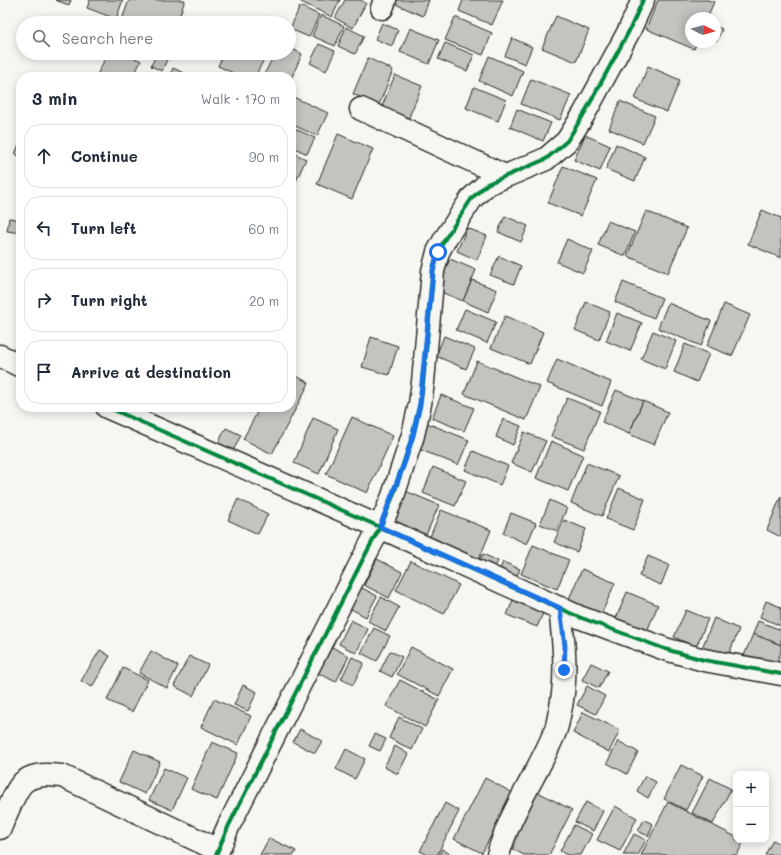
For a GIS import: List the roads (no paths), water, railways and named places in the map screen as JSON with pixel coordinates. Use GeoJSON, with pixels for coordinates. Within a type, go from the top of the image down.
{"type":"FeatureCollection","features":[{"type":"Feature","properties":{"kind":"street"},"geometry":{"type":"LineString","coordinates":[[0,828],[11,801],[24,781],[45,774],[62,776],[217,853],[354,575],[380,527],[405,461],[420,404],[433,271],[438,252],[472,198],[487,184],[546,159],[566,141],[588,107],[629,31],[643,0]]}},
{"type":"Feature","properties":{"kind":"street"},"geometry":{"type":"LineString","coordinates":[[361,109],[505,176]]}},
{"type":"Feature","properties":{"kind":"street"},"geometry":{"type":"LineString","coordinates":[[0,356],[16,364]]}},
{"type":"Feature","properties":{"kind":"street"},"geometry":{"type":"LineString","coordinates":[[118,412],[380,527],[579,617],[665,649],[704,660],[781,674]]}},
{"type":"Feature","properties":{"kind":"street"},"geometry":{"type":"LineString","coordinates":[[498,855],[511,819],[555,732],[563,699],[565,658],[560,608]]}}]}
